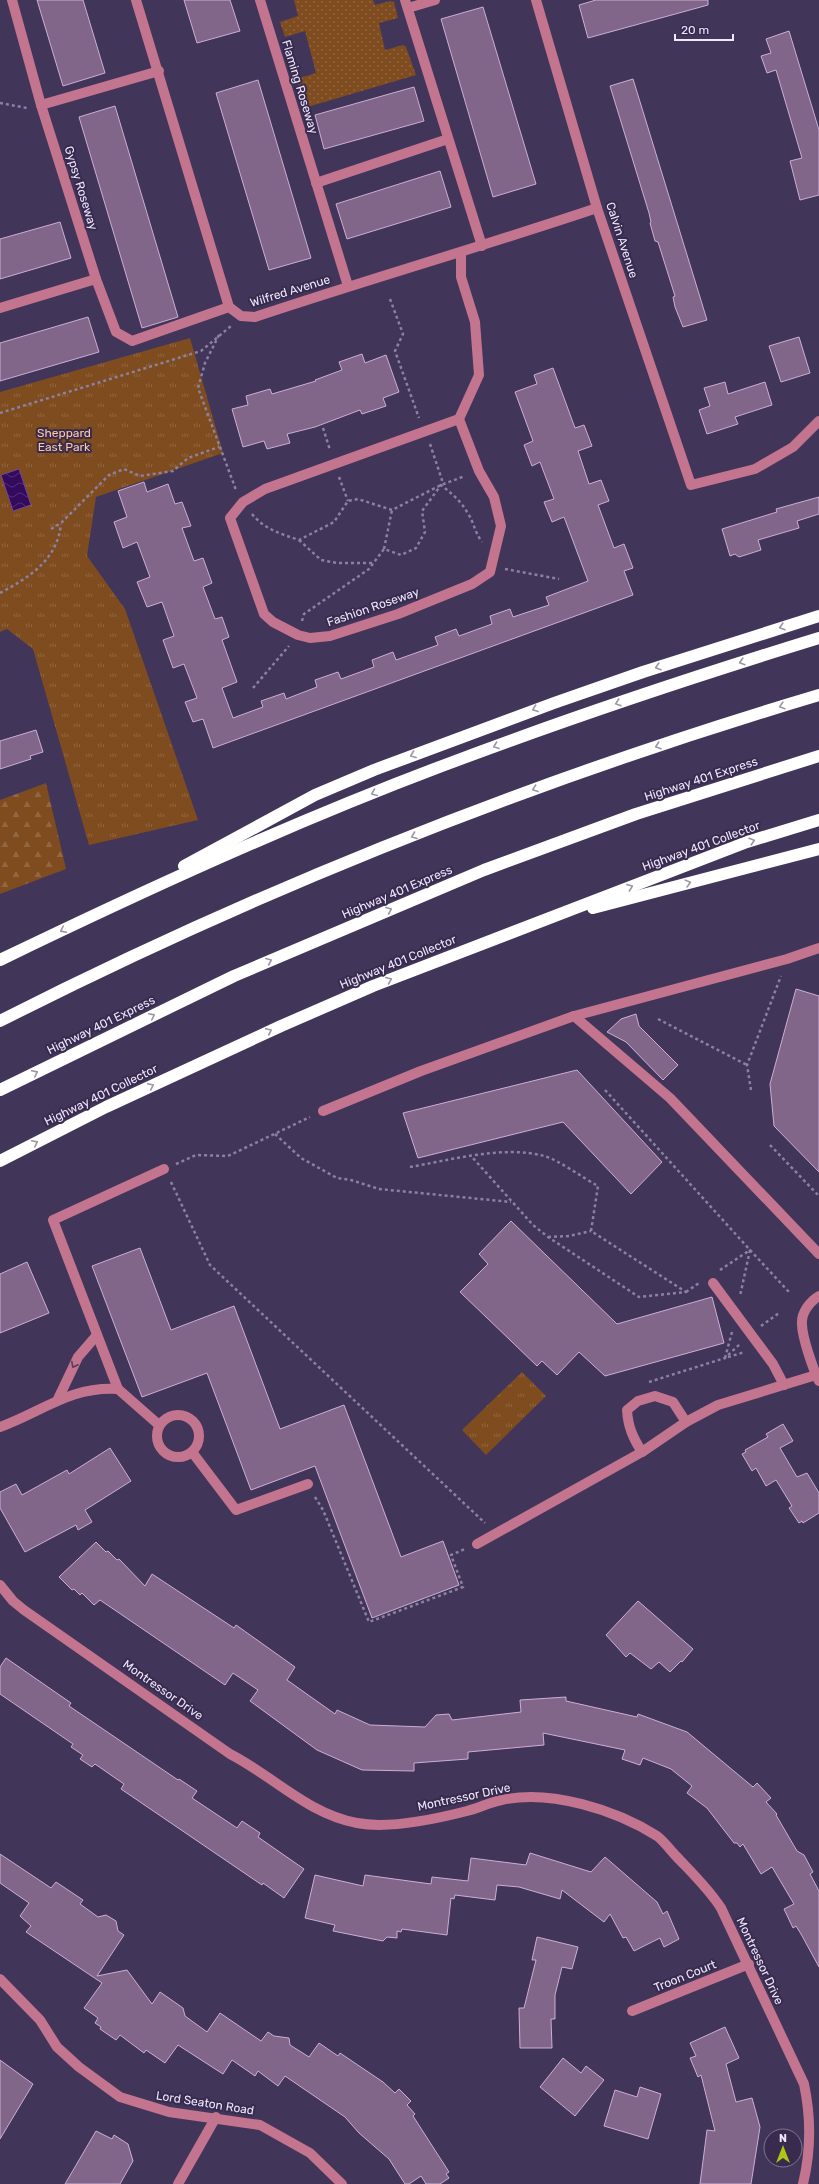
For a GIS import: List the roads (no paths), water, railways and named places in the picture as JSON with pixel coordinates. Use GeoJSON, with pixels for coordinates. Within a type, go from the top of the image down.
{"type":"FeatureCollection","features":[{"type":"Feature","properties":{"kind":"highway"},"geometry":{"type":"LineString","coordinates":[[98,913],[315,795],[367,773],[554,702],[665,664],[819,616]]}},
{"type":"Feature","properties":{"kind":"highway"},"geometry":{"type":"LineString","coordinates":[[0,960],[98,913],[296,825],[440,767],[594,710],[819,638]]}},
{"type":"Feature","properties":{"kind":"highway"},"geometry":{"type":"LineString","coordinates":[[0,1021],[218,917],[407,838],[605,764],[819,695]]}},
{"type":"Feature","properties":{"kind":"highway","name":"Highway 401 Express"},"geometry":{"type":"LineString","coordinates":[[0,1090],[234,976],[476,874],[636,814],[819,756]]}},
{"type":"Feature","properties":{"kind":"highway","name":"Highway 401 Collector"},"geometry":{"type":"LineString","coordinates":[[0,1161],[106,1107],[281,1026],[373,986],[528,925],[747,842],[819,820]]}},
{"type":"Feature","properties":{"kind":"highway"},"geometry":{"type":"LineString","coordinates":[[528,925],[819,849]]}},
{"type":"Feature","properties":{"kind":"street","name":"Gypsy Roseway"},"geometry":{"type":"LineString","coordinates":[[12,0],[42,105],[96,279],[116,332],[132,341],[229,307]]}},
{"type":"Feature","properties":{"kind":"street"},"geometry":{"type":"LineString","coordinates":[[136,0],[229,307]]}},
{"type":"Feature","properties":{"kind":"street","name":"Flaming Roseway"},"geometry":{"type":"LineString","coordinates":[[260,0],[348,286]]}},
{"type":"Feature","properties":{"kind":"street"},"geometry":{"type":"LineString","coordinates":[[435,0],[406,4],[482,246]]}},
{"type":"Feature","properties":{"kind":"street","name":"Calvin Avenue"},"geometry":{"type":"LineString","coordinates":[[536,0],[597,208],[691,485],[755,469],[793,447],[819,421]]}},
{"type":"Feature","properties":{"kind":"street"},"geometry":{"type":"LineString","coordinates":[[42,105],[159,72]]}},
{"type":"Feature","properties":{"kind":"street"},"geometry":{"type":"LineString","coordinates":[[316,183],[448,139]]}},
{"type":"Feature","properties":{"kind":"street","name":"Wilfred Avenue"},"geometry":{"type":"LineString","coordinates":[[229,307],[241,316],[256,317],[348,286],[460,253],[597,208]]}},
{"type":"Feature","properties":{"kind":"street"},"geometry":{"type":"LineString","coordinates":[[459,419],[478,375],[475,322],[462,277],[460,253]]}},
{"type":"Feature","properties":{"kind":"street"},"geometry":{"type":"LineString","coordinates":[[0,308],[96,279]]}},
{"type":"Feature","properties":{"kind":"street","name":"Fashion Roseway"},"geometry":{"type":"LineString","coordinates":[[459,419],[479,472],[494,497],[501,526],[490,572],[472,584],[398,614],[330,636],[310,638],[298,635],[273,622],[264,614],[230,518],[243,502],[265,489],[459,419]]}},
{"type":"Feature","properties":{"kind":"street"},"geometry":{"type":"LineString","coordinates":[[323,1111],[421,1071],[574,1016],[787,959],[819,948]]}},
{"type":"Feature","properties":{"kind":"street"},"geometry":{"type":"LineString","coordinates":[[574,1016],[670,1098],[819,1254]]}},
{"type":"Feature","properties":{"kind":"street"},"geometry":{"type":"LineString","coordinates":[[159,1425],[118,1389],[53,1220],[164,1169]]}},
{"type":"Feature","properties":{"kind":"street"},"geometry":{"type":"LineString","coordinates":[[713,1278],[736,1314],[773,1364],[784,1385]]}},
{"type":"Feature","properties":{"kind":"street"},"geometry":{"type":"LineString","coordinates":[[477,1544],[642,1452],[686,1422],[718,1406],[784,1385],[818,1378],[802,1324],[811,1301],[819,1296]]}},
{"type":"Feature","properties":{"kind":"street"},"geometry":{"type":"LineString","coordinates":[[58,1399],[78,1358],[97,1335]]}},
{"type":"Feature","properties":{"kind":"street"},"geometry":{"type":"LineString","coordinates":[[0,1427],[58,1399],[101,1388],[118,1389]]}},
{"type":"Feature","properties":{"kind":"street"},"geometry":{"type":"LineString","coordinates":[[642,1452],[632,1436],[627,1410],[638,1401],[655,1396],[673,1402],[686,1422]]}},
{"type":"Feature","properties":{"kind":"street"},"geometry":{"type":"LineString","coordinates":[[178,1414],[192,1419],[197,1425],[199,1439],[192,1452],[180,1458],[167,1455],[158,1444],[156,1438],[159,1425],[170,1416],[178,1414]]}},
{"type":"Feature","properties":{"kind":"street"},"geometry":{"type":"LineString","coordinates":[[192,1452],[236,1510],[308,1484]]}},
{"type":"Feature","properties":{"kind":"street","name":"Montressor Drive"},"geometry":{"type":"LineString","coordinates":[[0,1585],[13,1601],[24,1610],[230,1754],[254,1766],[279,1787],[328,1814],[357,1823],[386,1824],[444,1816],[502,1800],[537,1797],[581,1804],[612,1814],[632,1822],[658,1837],[710,1891],[721,1908],[732,1935],[749,1964],[763,1999],[782,2034],[804,2084],[810,2110],[809,2139],[803,2184]]}},
{"type":"Feature","properties":{"kind":"street","name":"Troon Court"},"geometry":{"type":"LineString","coordinates":[[632,2011],[749,1964]]}},
{"type":"Feature","properties":{"kind":"street","name":"Lord Seaton Road"},"geometry":{"type":"LineString","coordinates":[[0,1979],[40,2020],[57,2046],[79,2067],[120,2097],[169,2112],[216,2117],[260,2125],[310,2153],[342,2184]]}},
{"type":"Feature","properties":{"kind":"street"},"geometry":{"type":"LineString","coordinates":[[178,2184],[216,2117]]}},
{"type":"Feature","properties":{"kind":"water"},"geometry":{"type":"Polygon","coordinates":[[[19,469],[31,505],[13,511],[1,475],[19,469]]]}},
{"type":"Feature","properties":{"kind":"park label","name":"Sheppard East Park"},"geometry":{"type":"Point","coordinates":[64,440]}}]}
